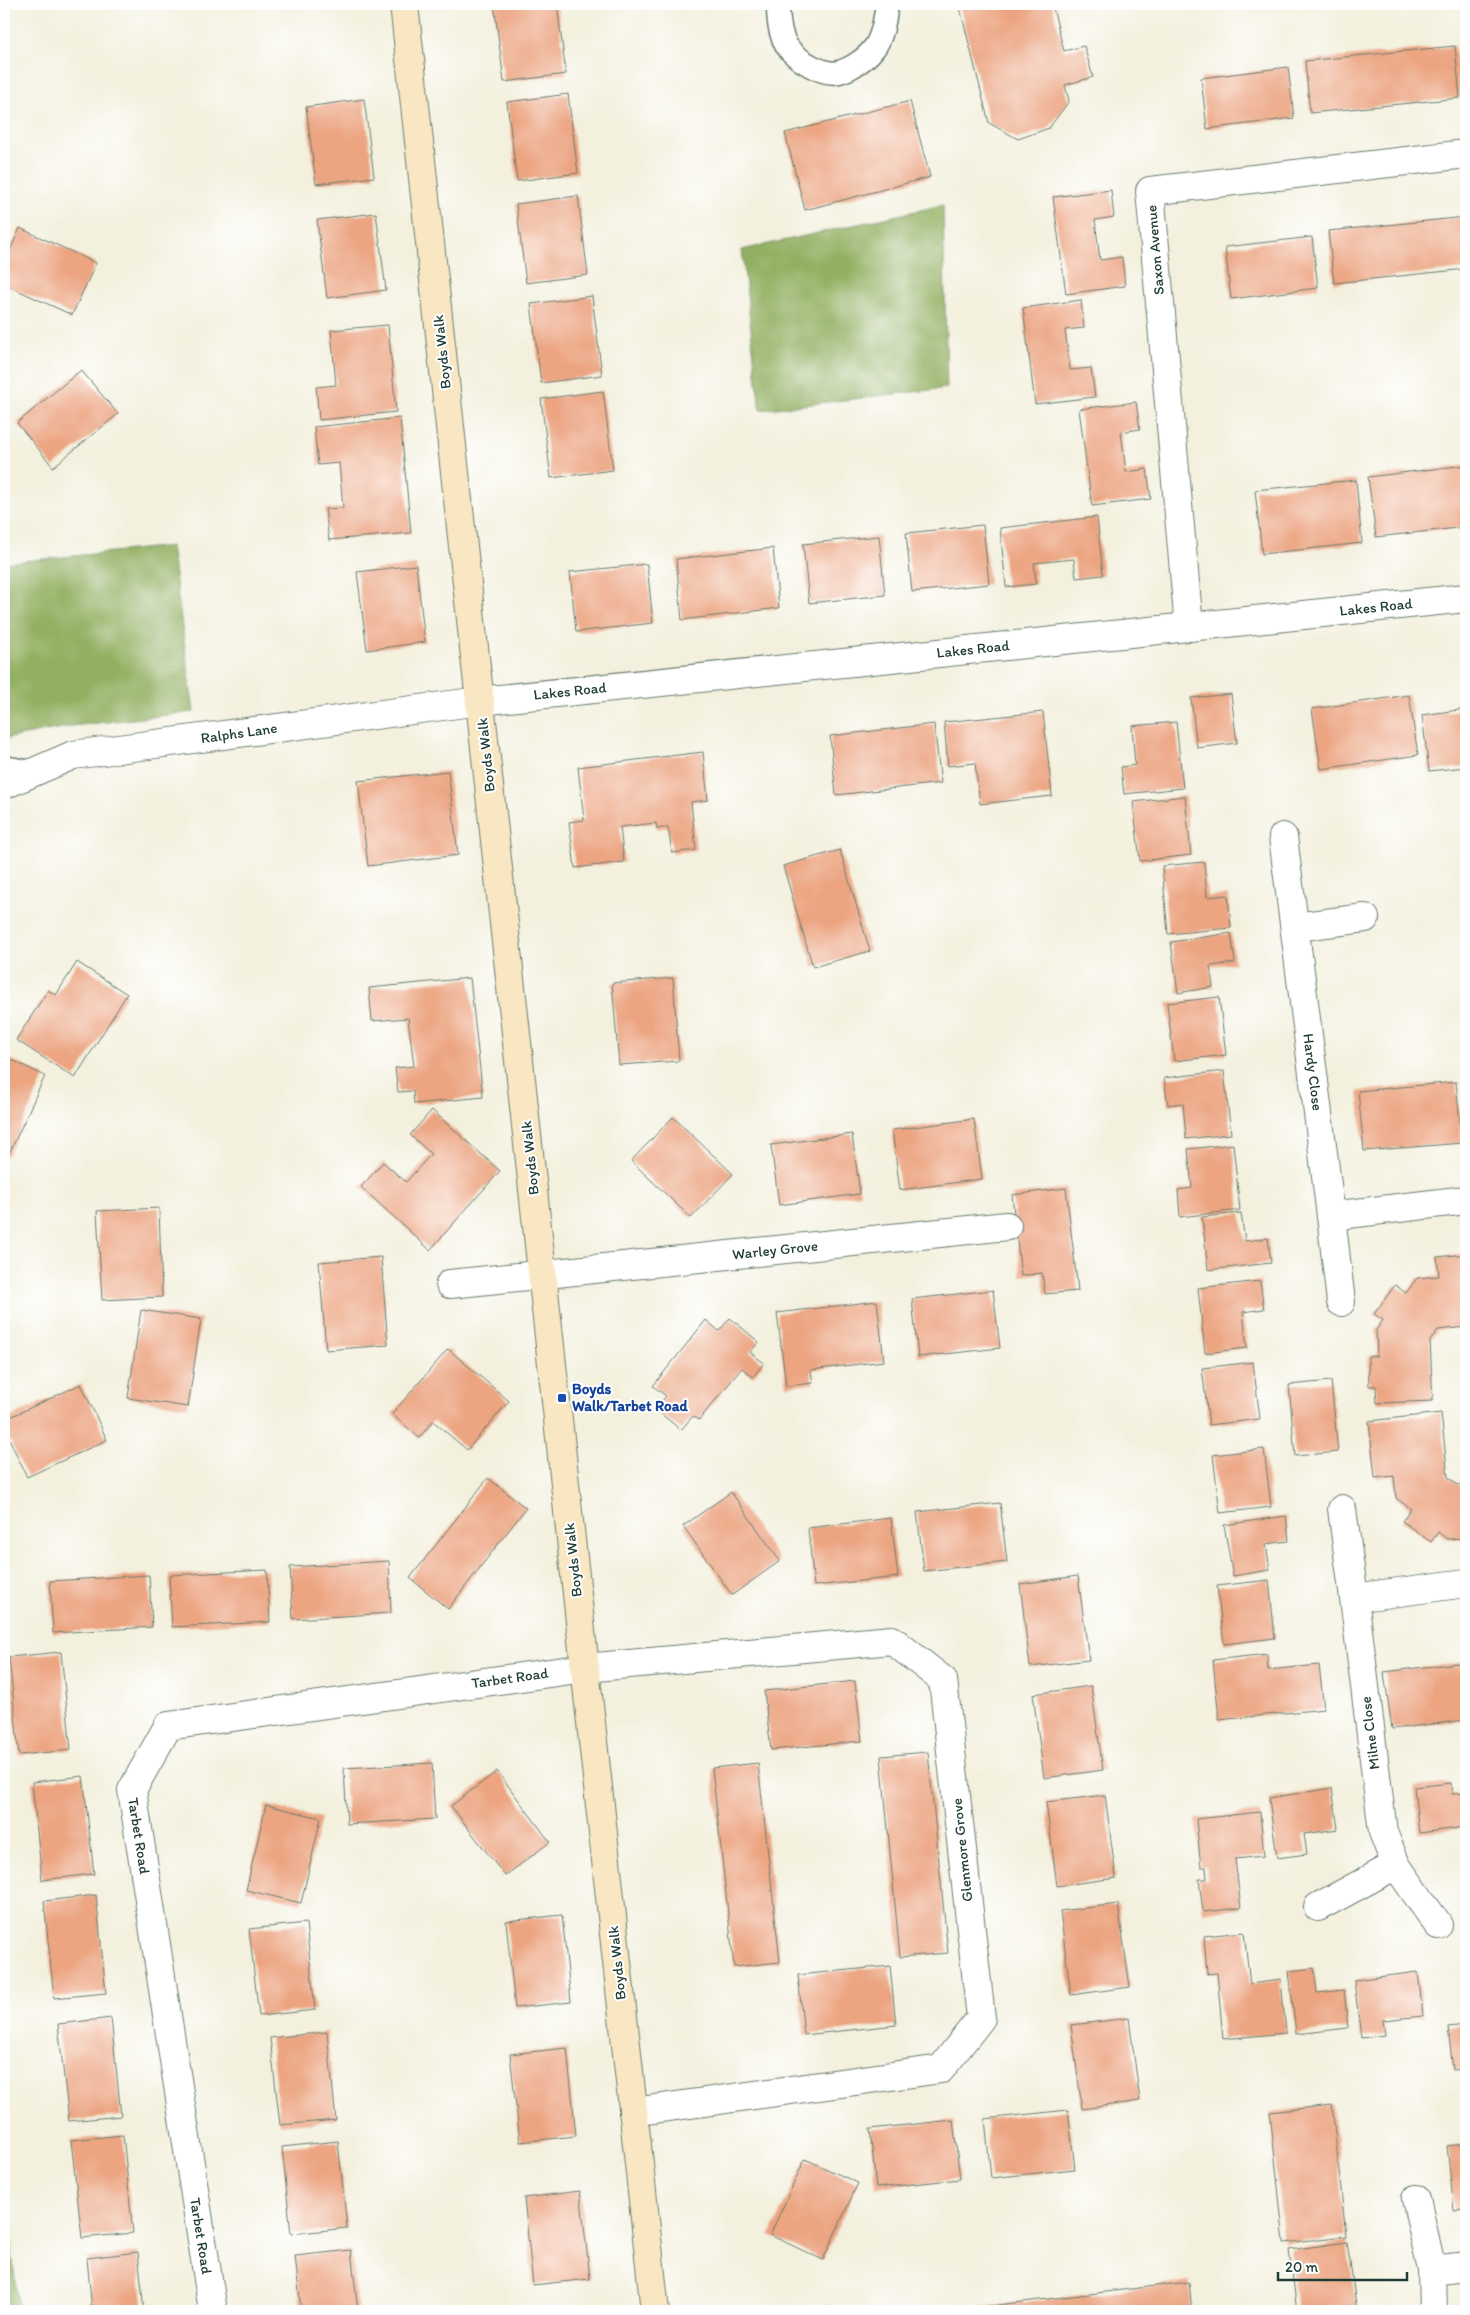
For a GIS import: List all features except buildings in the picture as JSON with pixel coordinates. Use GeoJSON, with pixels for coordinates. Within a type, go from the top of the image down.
{"type":"FeatureCollection","features":[{"type":"Feature","properties":{"kind":"street","name":"Boyds Walk"},"geometry":{"type":"LineString","coordinates":[[404,4],[655,2311]]}},
{"type":"Feature","properties":{"kind":"street","name":"Saxon Avenue"},"geometry":{"type":"LineString","coordinates":[[1190,627],[1150,191],[1466,154]]}},
{"type":"Feature","properties":{"kind":"street","name":"Lakes Road"},"geometry":{"type":"LineString","coordinates":[[480,701],[1466,598]]}},
{"type":"Feature","properties":{"kind":"street","name":"Ralphs Lane"},"geometry":{"type":"LineString","coordinates":[[4,784],[73,755],[480,701]]}},
{"type":"Feature","properties":{"kind":"street","name":"Hardy Close"},"geometry":{"type":"LineString","coordinates":[[1283,837],[1341,1302]]}},
{"type":"Feature","properties":{"kind":"street"},"geometry":{"type":"LineString","coordinates":[[1295,927],[1365,918]]}},
{"type":"Feature","properties":{"kind":"street"},"geometry":{"type":"LineString","coordinates":[[1331,1216],[1466,1200]]}},
{"type":"Feature","properties":{"kind":"street","name":"Warley Grove"},"geometry":{"type":"LineString","coordinates":[[450,1284],[1007,1226]]}},
{"type":"Feature","properties":{"kind":"street","name":"Milne Close"},"geometry":{"type":"LineString","coordinates":[[1342,1509],[1383,1832],[1396,1865],[1438,1925]]}},
{"type":"Feature","properties":{"kind":"street"},"geometry":{"type":"LineString","coordinates":[[1354,1598],[1466,1583]]}},
{"type":"Feature","properties":{"kind":"street","name":"Glenmore Grove"},"geometry":{"type":"LineString","coordinates":[[585,1668],[892,1640],[943,1680],[980,2008],[981,2018],[941,2069],[633,2112]]}},
{"type":"Feature","properties":{"kind":"street","name":"Tarbet Road"},"geometry":{"type":"LineString","coordinates":[[213,2311],[132,1790],[168,1726],[585,1668]]}},
{"type":"Feature","properties":{"kind":"street"},"geometry":{"type":"LineString","coordinates":[[1318,1907],[1396,1865]]}},
{"type":"Feature","properties":{"kind":"street"},"geometry":{"type":"LineString","coordinates":[[1416,2199],[1432,2270],[1433,2311]]}},
{"type":"Feature","properties":{"kind":"street"},"geometry":{"type":"LineString","coordinates":[[1432,2270],[1466,2266]]}},
{"type":"Feature","properties":{"kind":"lane"},"geometry":{"type":"LineString","coordinates":[[778,4],[779,26],[787,46],[798,58],[815,68],[838,72],[855,65],[875,48],[884,23],[887,4]]}},
{"type":"Feature","properties":{"kind":"lane"},"geometry":{"type":"LineString","coordinates":[[4,767],[32,772]]}},
{"type":"Feature","properties":{"kind":"green space"},"geometry":{"type":"Polygon","coordinates":[[[943,205],[947,388],[760,410],[742,250],[943,205]]]}},
{"type":"Feature","properties":{"kind":"green space"},"geometry":{"type":"Polygon","coordinates":[[[171,546],[194,712],[72,726],[4,739],[4,563],[171,546]]]}},
{"type":"Feature","properties":{"kind":"green space"},"geometry":{"type":"Polygon","coordinates":[[[4,2189],[19,2311],[4,2311],[4,2189]]]}},
{"type":"Feature","properties":{"kind":"place","name":"Boyds Walk/Tarbet Road"},"geometry":{"type":"Point","coordinates":[562,1398]}}]}
